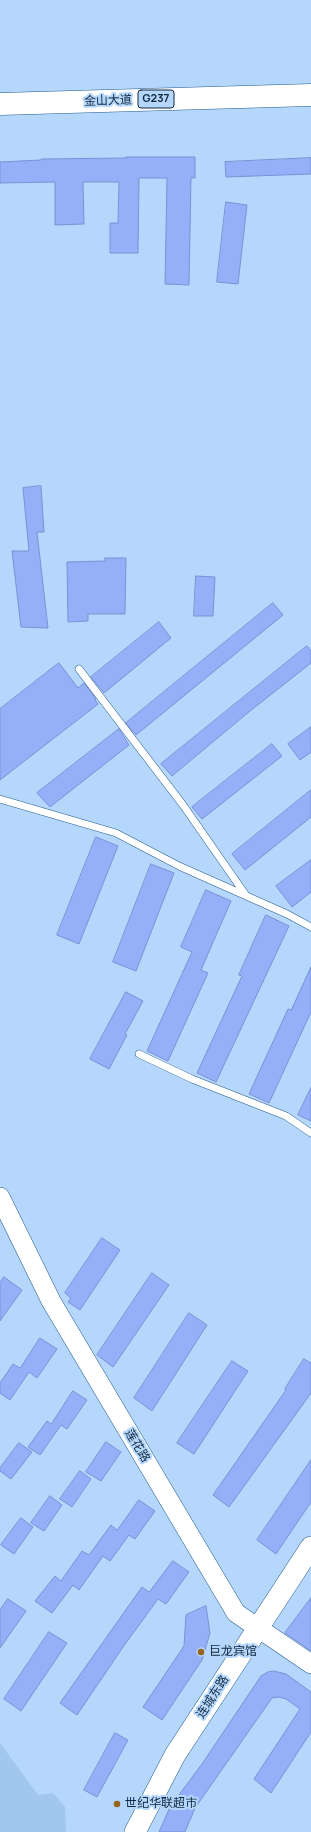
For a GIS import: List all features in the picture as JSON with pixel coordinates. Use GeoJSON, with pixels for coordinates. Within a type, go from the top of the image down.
{"type":"FeatureCollection","features":[{"type":"Feature","properties":{"kind":"highway","name":"金山大道"},"geometry":{"type":"LineString","coordinates":[[0,104],[311,95]]}},
{"type":"Feature","properties":{"kind":"highway","name":"金山大道"},"geometry":{"type":"LineString","coordinates":[[0,116],[311,108]]}},
{"type":"Feature","properties":{"kind":"main road","name":"莲花路"},"geometry":{"type":"LineString","coordinates":[[0,1197],[51,1301],[236,1613],[311,1664]]}},
{"type":"Feature","properties":{"kind":"main road","name":"连城东路"},"geometry":{"type":"LineString","coordinates":[[135,1832],[175,1755],[311,1547]]}},
{"type":"Feature","properties":{"kind":"lane"},"geometry":{"type":"LineString","coordinates":[[79,669],[183,805],[245,895]]}},
{"type":"Feature","properties":{"kind":"lane"},"geometry":{"type":"LineString","coordinates":[[0,799],[116,833],[179,866],[245,895],[311,927]]}},
{"type":"Feature","properties":{"kind":"lane"},"geometry":{"type":"LineString","coordinates":[[138,1054],[192,1079],[286,1116],[311,1133]]}},
{"type":"Feature","properties":{"kind":"shaded area"},"geometry":{"type":"Polygon","coordinates":[[[0,1743],[38,1795],[53,1793],[65,1807],[66,1832],[0,1832],[0,1743]]]}},
{"type":"Feature","properties":{"kind":"building"},"geometry":{"type":"Polygon","coordinates":[[[195,157],[195,178],[191,178],[189,285],[165,284],[167,178],[139,178],[138,253],[110,253],[110,223],[118,223],[119,182],[83,182],[84,224],[55,225],[55,182],[0,183],[0,162],[41,159],[195,157]]]}},
{"type":"Feature","properties":{"kind":"building"},"geometry":{"type":"Polygon","coordinates":[[[311,158],[311,174],[226,177],[225,162],[311,158]]]}},
{"type":"Feature","properties":{"kind":"building"},"geometry":{"type":"Polygon","coordinates":[[[226,202],[247,205],[238,284],[217,282],[226,202]]]}},
{"type":"Feature","properties":{"kind":"building"},"geometry":{"type":"Polygon","coordinates":[[[41,486],[44,532],[37,532],[48,628],[21,627],[12,551],[29,551],[23,488],[41,486]]]}},
{"type":"Feature","properties":{"kind":"building"},"geometry":{"type":"Polygon","coordinates":[[[105,558],[126,558],[125,614],[88,614],[88,621],[68,622],[67,562],[105,561],[105,558]]]}},
{"type":"Feature","properties":{"kind":"building"},"geometry":{"type":"Polygon","coordinates":[[[196,576],[215,577],[213,616],[194,616],[196,576]]]}},
{"type":"Feature","properties":{"kind":"building"},"geometry":{"type":"Polygon","coordinates":[[[273,603],[283,615],[136,735],[126,723],[273,603]]]}},
{"type":"Feature","properties":{"kind":"building"},"geometry":{"type":"Polygon","coordinates":[[[159,622],[171,638],[104,693],[91,677],[159,622]]]}},
{"type":"Feature","properties":{"kind":"building"},"geometry":{"type":"Polygon","coordinates":[[[307,646],[311,651],[311,663],[250,711],[172,776],[161,764],[307,646]]]}},
{"type":"Feature","properties":{"kind":"building"},"geometry":{"type":"Polygon","coordinates":[[[59,663],[78,688],[84,683],[98,704],[0,780],[0,709],[59,663]]]}},
{"type":"Feature","properties":{"kind":"building"},"geometry":{"type":"Polygon","coordinates":[[[311,727],[311,752],[300,760],[288,744],[311,727]]]}},
{"type":"Feature","properties":{"kind":"building"},"geometry":{"type":"Polygon","coordinates":[[[119,729],[129,745],[50,807],[37,793],[119,729]]]}},
{"type":"Feature","properties":{"kind":"building"},"geometry":{"type":"Polygon","coordinates":[[[272,744],[282,756],[202,819],[192,807],[272,744]]]}},
{"type":"Feature","properties":{"kind":"building"},"geometry":{"type":"Polygon","coordinates":[[[311,790],[311,817],[245,870],[232,854],[311,790]]]}},
{"type":"Feature","properties":{"kind":"building"},"geometry":{"type":"Polygon","coordinates":[[[96,837],[118,846],[79,944],[57,935],[96,837]]]}},
{"type":"Feature","properties":{"kind":"building"},"geometry":{"type":"Polygon","coordinates":[[[311,860],[311,892],[292,907],[276,886],[311,860]]]}},
{"type":"Feature","properties":{"kind":"building"},"geometry":{"type":"Polygon","coordinates":[[[151,864],[174,873],[136,971],[113,962],[151,864]]]}},
{"type":"Feature","properties":{"kind":"building"},"geometry":{"type":"Polygon","coordinates":[[[206,890],[231,901],[201,970],[208,973],[168,1061],[147,1051],[192,952],[181,947],[206,890]]]}},
{"type":"Feature","properties":{"kind":"building"},"geometry":{"type":"Polygon","coordinates":[[[266,915],[289,926],[216,1082],[197,1073],[242,976],[239,975],[266,915]]]}},
{"type":"Feature","properties":{"kind":"building"},"geometry":{"type":"Polygon","coordinates":[[[311,967],[311,1012],[269,1103],[249,1094],[288,1009],[291,1010],[311,967]]]}},
{"type":"Feature","properties":{"kind":"building"},"geometry":{"type":"Polygon","coordinates":[[[126,992],[143,1001],[125,1034],[127,1035],[109,1069],[90,1059],[126,992]]]}},
{"type":"Feature","properties":{"kind":"building"},"geometry":{"type":"Polygon","coordinates":[[[311,1088],[311,1121],[298,1115],[311,1088]]]}},
{"type":"Feature","properties":{"kind":"building"},"geometry":{"type":"Polygon","coordinates":[[[102,1238],[120,1250],[80,1310],[68,1302],[71,1298],[65,1293],[102,1238]]]}},
{"type":"Feature","properties":{"kind":"building"},"geometry":{"type":"Polygon","coordinates":[[[152,1273],[169,1285],[113,1367],[97,1355],[152,1273]]]}},
{"type":"Feature","properties":{"kind":"building"},"geometry":{"type":"Polygon","coordinates":[[[4,1277],[22,1290],[0,1321],[0,1283],[4,1277]]]}},
{"type":"Feature","properties":{"kind":"building"},"geometry":{"type":"Polygon","coordinates":[[[189,1313],[207,1325],[152,1411],[134,1398],[189,1313]]]}},
{"type":"Feature","properties":{"kind":"building"},"geometry":{"type":"Polygon","coordinates":[[[40,1338],[57,1349],[37,1378],[29,1372],[10,1400],[0,1393],[0,1383],[13,1364],[20,1368],[40,1338]]]}},
{"type":"Feature","properties":{"kind":"building"},"geometry":{"type":"Polygon","coordinates":[[[304,1359],[311,1363],[311,1393],[229,1507],[213,1495],[286,1390],[285,1389],[304,1359]]]}},
{"type":"Feature","properties":{"kind":"building"},"geometry":{"type":"Polygon","coordinates":[[[232,1361],[248,1371],[194,1454],[177,1443],[232,1361]]]}},
{"type":"Feature","properties":{"kind":"building"},"geometry":{"type":"Polygon","coordinates":[[[73,1391],[87,1400],[67,1429],[61,1425],[40,1455],[28,1447],[47,1421],[51,1424],[73,1391]]]}},
{"type":"Feature","properties":{"kind":"building"},"geometry":{"type":"Polygon","coordinates":[[[106,1442],[121,1452],[101,1481],[86,1472],[106,1442]]]}},
{"type":"Feature","properties":{"kind":"building"},"geometry":{"type":"Polygon","coordinates":[[[19,1443],[32,1452],[11,1479],[0,1471],[0,1468],[19,1443]]]}},
{"type":"Feature","properties":{"kind":"building"},"geometry":{"type":"Polygon","coordinates":[[[311,1460],[311,1502],[276,1554],[257,1540],[311,1460]]]}},
{"type":"Feature","properties":{"kind":"building"},"geometry":{"type":"Polygon","coordinates":[[[80,1471],[91,1479],[72,1507],[60,1499],[80,1471]]]}},
{"type":"Feature","properties":{"kind":"building"},"geometry":{"type":"Polygon","coordinates":[[[50,1496],[62,1505],[44,1531],[31,1523],[50,1496]]]}},
{"type":"Feature","properties":{"kind":"building"},"geometry":{"type":"Polygon","coordinates":[[[139,1500],[155,1511],[135,1539],[129,1535],[110,1561],[103,1556],[79,1590],[73,1585],[52,1613],[35,1601],[55,1576],[61,1581],[82,1551],[89,1555],[111,1525],[117,1530],[139,1500]]]}},
{"type":"Feature","properties":{"kind":"building"},"geometry":{"type":"Polygon","coordinates":[[[21,1518],[33,1527],[14,1554],[1,1545],[21,1518]]]}},
{"type":"Feature","properties":{"kind":"building"},"geometry":{"type":"Polygon","coordinates":[[[173,1561],[189,1572],[166,1604],[158,1599],[123,1647],[77,1715],[60,1703],[142,1587],[149,1592],[173,1561]]]}},
{"type":"Feature","properties":{"kind":"building"},"geometry":{"type":"Polygon","coordinates":[[[311,1598],[311,1651],[285,1633],[311,1598]]]}},
{"type":"Feature","properties":{"kind":"building"},"geometry":{"type":"Polygon","coordinates":[[[8,1599],[26,1611],[0,1648],[0,1610],[8,1599]]]}},
{"type":"Feature","properties":{"kind":"building"},"geometry":{"type":"Polygon","coordinates":[[[206,1606],[210,1633],[202,1660],[162,1720],[143,1707],[184,1646],[186,1615],[206,1606]]]}},
{"type":"Feature","properties":{"kind":"building"},"geometry":{"type":"Polygon","coordinates":[[[49,1632],[67,1643],[21,1711],[4,1699],[49,1632]]]}},
{"type":"Feature","properties":{"kind":"building"},"geometry":{"type":"Polygon","coordinates":[[[274,1671],[286,1674],[311,1692],[311,1732],[271,1793],[254,1779],[300,1709],[286,1699],[279,1697],[272,1698],[195,1808],[185,1832],[159,1832],[170,1807],[202,1764],[261,1676],[268,1672],[274,1671]]]}},
{"type":"Feature","properties":{"kind":"building"},"geometry":{"type":"Polygon","coordinates":[[[115,1733],[128,1740],[97,1797],[84,1790],[115,1733]]]}},
{"type":"Feature","properties":{"kind":"place","name":"巨龙宾馆"},"geometry":{"type":"Point","coordinates":[201,1652]}},
{"type":"Feature","properties":{"kind":"place","name":"世纪华联超市"},"geometry":{"type":"Point","coordinates":[117,1804]}}]}
